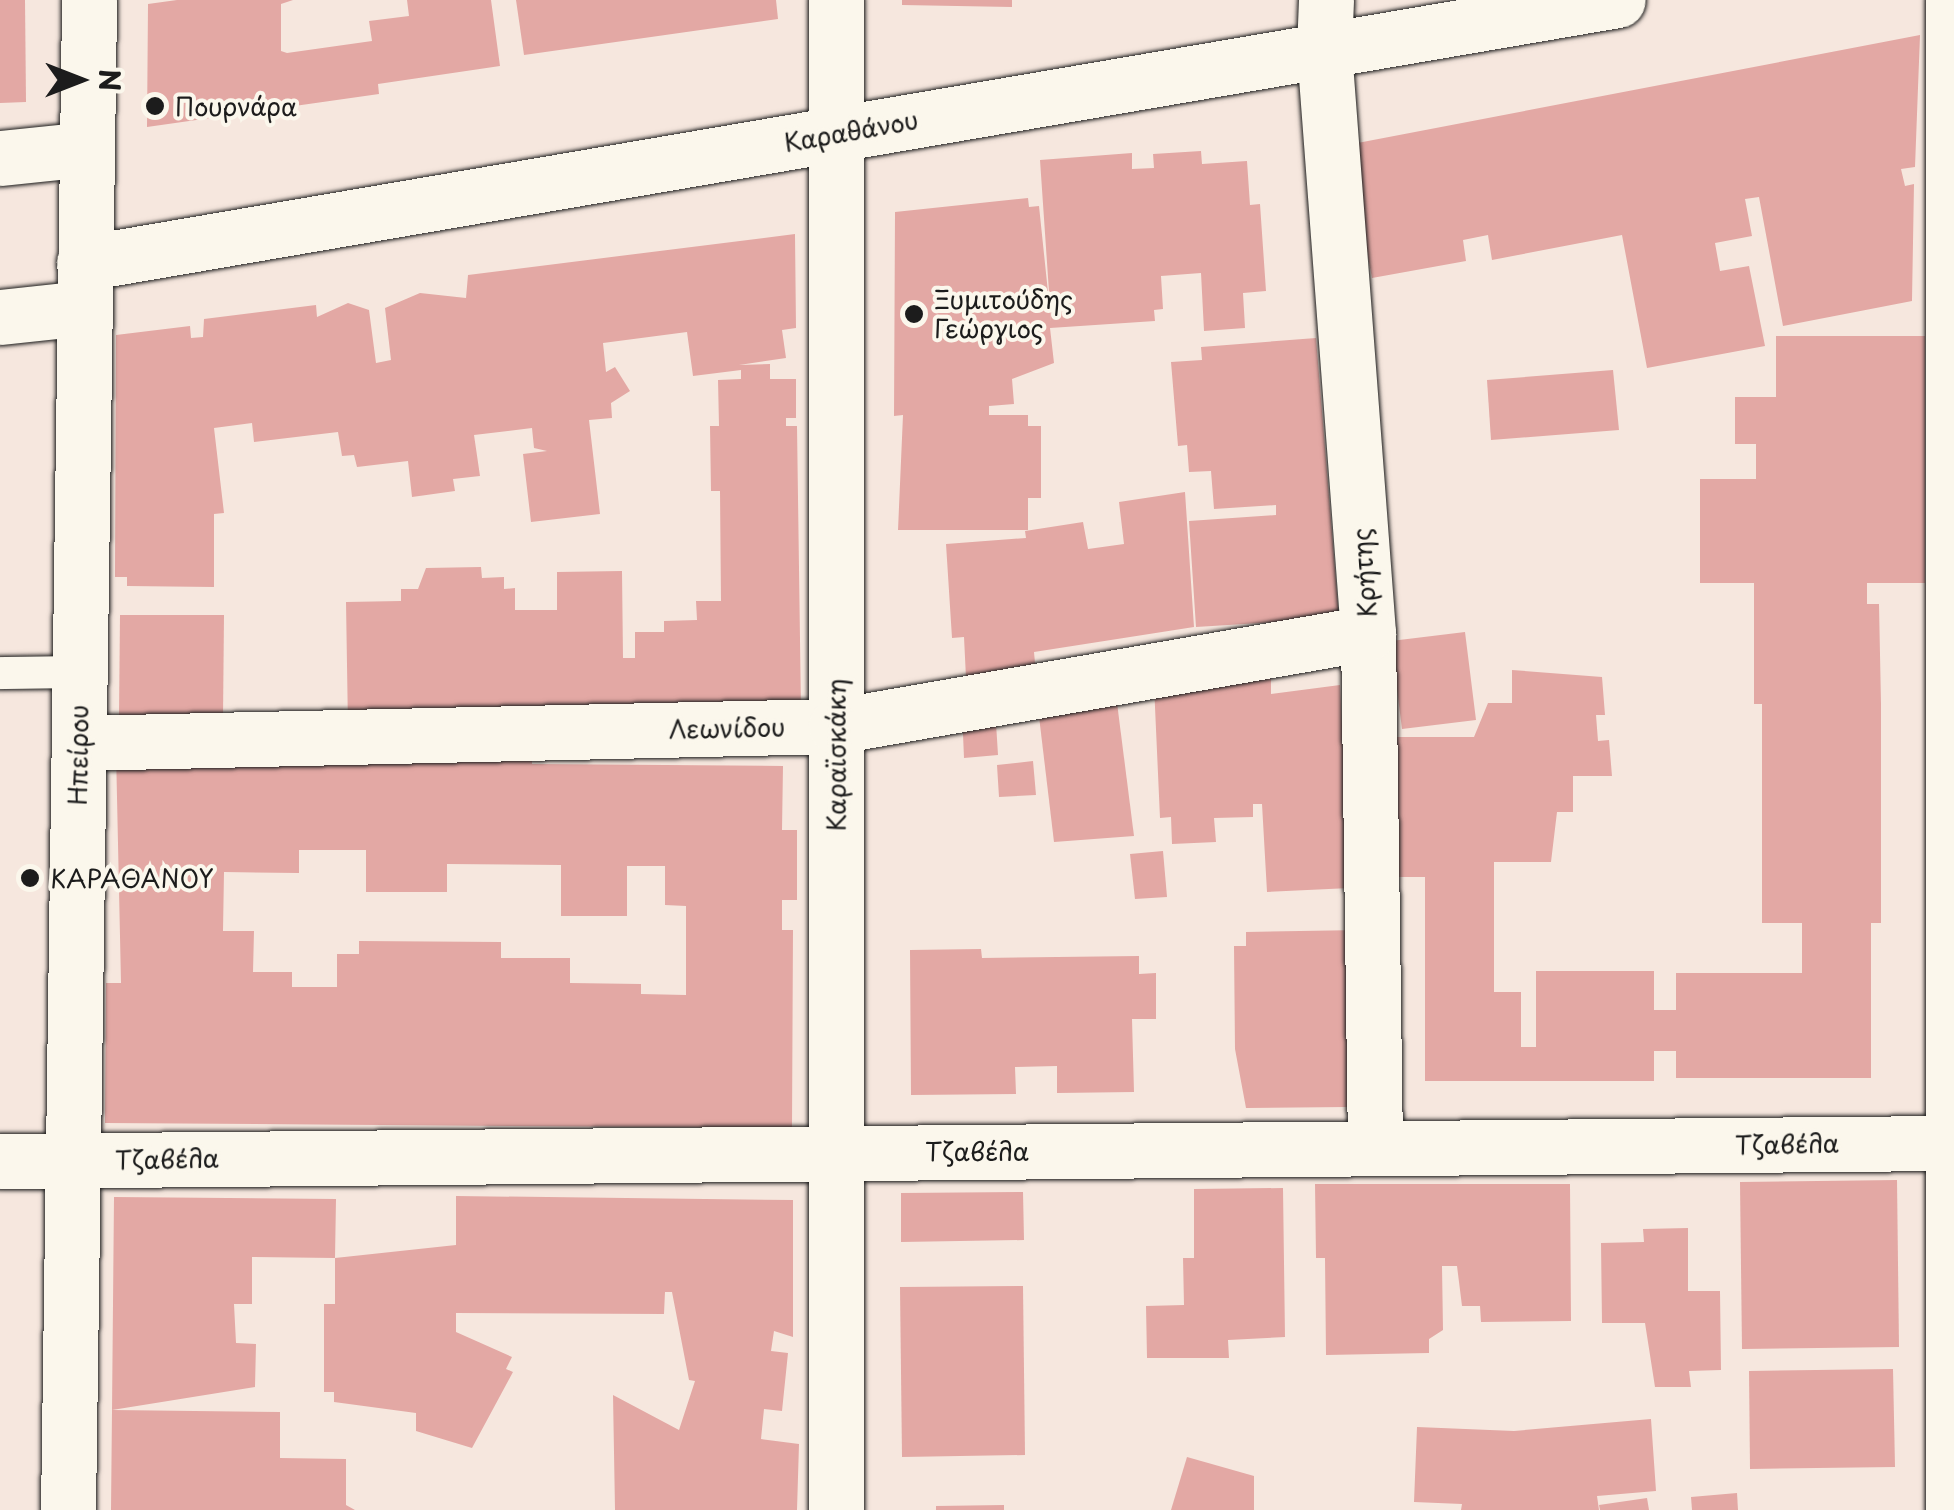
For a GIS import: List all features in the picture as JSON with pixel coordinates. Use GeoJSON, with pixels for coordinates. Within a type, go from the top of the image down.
{"type":"FeatureCollection","features":[{"type":"Feature","properties":{"kind":"street","name":"Ηπείρου"},"geometry":{"type":"LineString","coordinates":[[68,1510],[89,0]]}},
{"type":"Feature","properties":{"kind":"street","name":"Καραϊσκάκη"},"geometry":{"type":"LineString","coordinates":[[836,0],[836,1510]]}},
{"type":"Feature","properties":{"kind":"street","name":"Καραθάνου"},"geometry":{"type":"LineString","coordinates":[[0,317],[84,285],[836,133],[1325,25],[1618,0]]}},
{"type":"Feature","properties":{"kind":"street"},"geometry":{"type":"LineString","coordinates":[[1953,0],[1953,1510]]}},
{"type":"Feature","properties":{"kind":"street","name":"Κρήτης"},"geometry":{"type":"LineString","coordinates":[[1325,25],[1368,632],[1375,1148]]}},
{"type":"Feature","properties":{"kind":"street"},"geometry":{"type":"LineString","coordinates":[[0,158],[87,149]]}},
{"type":"Feature","properties":{"kind":"street","name":"Λεωνίδου"},"geometry":{"type":"LineString","coordinates":[[79,743],[836,726],[1368,632]]}},
{"type":"Feature","properties":{"kind":"street","name":"Τζαβέλα"},"geometry":{"type":"LineString","coordinates":[[0,1161],[1953,1142]]}},
{"type":"Feature","properties":{"kind":"lane"},"geometry":{"type":"LineString","coordinates":[[0,673],[80,672]]}},
{"type":"Feature","properties":{"kind":"building"},"geometry":{"type":"Polygon","coordinates":[[[0,0],[25,0],[26,102],[0,103],[0,0]]]}},
{"type":"Feature","properties":{"kind":"building"},"geometry":{"type":"Polygon","coordinates":[[[177,0],[293,0],[281,4],[281,51],[287,53],[372,41],[369,21],[409,16],[407,0],[491,0],[500,66],[378,84],[379,94],[147,127],[148,4],[177,0]]]}},
{"type":"Feature","properties":{"kind":"building"},"geometry":{"type":"Polygon","coordinates":[[[516,0],[776,0],[778,19],[524,55],[516,0]]]}},
{"type":"Feature","properties":{"kind":"building"},"geometry":{"type":"Polygon","coordinates":[[[902,0],[1012,0],[1012,7],[902,5],[902,0]]]}},
{"type":"Feature","properties":{"kind":"building"},"geometry":{"type":"Polygon","coordinates":[[[1920,35],[1915,167],[1901,169],[1905,186],[1914,184],[1912,301],[1783,326],[1759,197],[1745,199],[1752,236],[1715,243],[1720,271],[1749,266],[1765,346],[1647,368],[1622,235],[1492,260],[1488,235],[1463,240],[1466,261],[1372,278],[1347,145],[1920,35]]]}},
{"type":"Feature","properties":{"kind":"building"},"geometry":{"type":"Polygon","coordinates":[[[1201,151],[1202,164],[1247,161],[1250,205],[1260,204],[1266,291],[1243,293],[1245,328],[1204,331],[1201,273],[1161,276],[1163,309],[1154,310],[1155,321],[1050,328],[1054,363],[1012,379],[1014,404],[989,406],[989,415],[1028,415],[1028,426],[1041,426],[1041,498],[1028,498],[1028,530],[898,530],[903,415],[894,416],[895,212],[1028,198],[1029,207],[1039,206],[1051,321],[1040,160],[1132,153],[1132,169],[1154,168],[1153,154],[1201,151]]]}},
{"type":"Feature","properties":{"kind":"building"},"geometry":{"type":"Polygon","coordinates":[[[795,234],[796,328],[782,330],[786,358],[739,365],[770,364],[770,379],[796,379],[796,418],[786,418],[786,426],[797,426],[801,710],[348,728],[346,602],[401,601],[401,589],[418,589],[426,568],[481,567],[482,578],[504,577],[504,589],[515,588],[515,610],[557,610],[557,572],[622,571],[623,658],[635,658],[635,632],[664,632],[664,621],[697,620],[696,601],[721,601],[720,491],[711,491],[710,426],[719,426],[718,380],[741,379],[741,370],[693,376],[687,332],[603,343],[606,372],[615,367],[630,391],[611,403],[612,418],[589,420],[600,514],[531,522],[523,454],[547,451],[534,448],[532,428],[474,435],[480,476],[453,479],[455,491],[412,497],[408,461],[357,467],[354,455],[342,456],[338,432],[254,442],[252,423],[214,428],[224,513],[214,514],[214,587],[127,586],[127,577],[115,577],[116,335],[190,326],[191,338],[203,337],[204,319],[316,305],[317,317],[348,303],[369,310],[376,363],[391,360],[385,308],[420,293],[466,298],[468,275],[795,234]]]}},
{"type":"Feature","properties":{"kind":"building"},"geometry":{"type":"Polygon","coordinates":[[[1776,336],[1925,336],[1925,583],[1867,583],[1867,604],[1879,604],[1881,704],[1881,923],[1871,923],[1871,1078],[1676,1078],[1676,1051],[1654,1051],[1654,1081],[1425,1081],[1425,877],[1393,877],[1393,737],[1474,737],[1488,703],[1512,703],[1512,670],[1602,677],[1605,715],[1596,715],[1598,741],[1609,740],[1612,776],[1573,776],[1573,812],[1557,812],[1551,862],[1494,862],[1494,992],[1521,992],[1521,1047],[1536,1047],[1536,971],[1654,971],[1654,1010],[1676,1010],[1676,973],[1802,973],[1802,923],[1762,923],[1762,704],[1754,704],[1754,583],[1700,583],[1700,479],[1756,479],[1756,444],[1735,444],[1735,397],[1776,397],[1776,336]]]}},
{"type":"Feature","properties":{"kind":"building"},"geometry":{"type":"Polygon","coordinates":[[[1316,338],[1339,618],[1196,627],[1189,521],[1276,515],[1276,505],[1214,509],[1211,471],[1189,472],[1187,445],[1178,446],[1171,362],[1202,360],[1201,347],[1316,338]]]}},
{"type":"Feature","properties":{"kind":"building"},"geometry":{"type":"Polygon","coordinates":[[[1613,370],[1619,430],[1491,440],[1487,380],[1613,370]]]}},
{"type":"Feature","properties":{"kind":"building"},"geometry":{"type":"Polygon","coordinates":[[[1185,492],[1194,627],[1034,652],[1036,674],[966,678],[964,637],[952,638],[946,544],[1026,538],[1025,531],[1083,522],[1088,549],[1124,544],[1119,502],[1185,492]]]}},
{"type":"Feature","properties":{"kind":"building"},"geometry":{"type":"Polygon","coordinates":[[[120,615],[224,615],[223,717],[119,715],[120,615]]]}},
{"type":"Feature","properties":{"kind":"building"},"geometry":{"type":"Polygon","coordinates":[[[1465,632],[1476,720],[1402,729],[1391,641],[1465,632]]]}},
{"type":"Feature","properties":{"kind":"building"},"geometry":{"type":"Polygon","coordinates":[[[1271,679],[1271,694],[1340,685],[1350,888],[1267,892],[1262,804],[1253,804],[1253,817],[1214,818],[1216,842],[1172,844],[1171,817],[1160,818],[1154,685],[1271,679]]]}},
{"type":"Feature","properties":{"kind":"building"},"geometry":{"type":"Polygon","coordinates":[[[1116,695],[1134,836],[1054,842],[1038,708],[1116,695]]]}},
{"type":"Feature","properties":{"kind":"building"},"geometry":{"type":"Polygon","coordinates":[[[995,708],[998,755],[964,758],[962,710],[995,708]]]}},
{"type":"Feature","properties":{"kind":"building"},"geometry":{"type":"Polygon","coordinates":[[[116,751],[532,753],[532,764],[783,766],[782,830],[797,830],[797,900],[782,900],[782,930],[793,930],[792,1128],[105,1123],[106,983],[121,983],[116,751]],[[299,850],[299,873],[224,872],[223,931],[254,931],[253,972],[292,972],[292,987],[337,987],[337,954],[359,954],[359,941],[501,942],[501,958],[570,958],[570,983],[641,984],[641,994],[686,995],[686,906],[665,905],[665,866],[627,866],[627,916],[561,916],[561,865],[447,864],[447,892],[366,892],[366,850],[299,850]]]}},
{"type":"Feature","properties":{"kind":"building"},"geometry":{"type":"Polygon","coordinates":[[[1033,761],[1036,795],[999,797],[997,765],[1033,761]]]}},
{"type":"Feature","properties":{"kind":"building"},"geometry":{"type":"Polygon","coordinates":[[[1163,851],[1167,897],[1135,899],[1130,854],[1163,851]]]}},
{"type":"Feature","properties":{"kind":"building"},"geometry":{"type":"Polygon","coordinates":[[[1361,930],[1347,1107],[1246,1108],[1235,1049],[1234,946],[1246,946],[1246,932],[1361,930]]]}},
{"type":"Feature","properties":{"kind":"building"},"geometry":{"type":"Polygon","coordinates":[[[981,949],[982,958],[1139,956],[1139,974],[1156,973],[1156,1019],[1132,1019],[1134,1092],[1057,1093],[1057,1066],[1015,1067],[1016,1094],[911,1095],[910,950],[981,949]]]}},
{"type":"Feature","properties":{"kind":"building"},"geometry":{"type":"Polygon","coordinates":[[[1897,1180],[1899,1347],[1742,1349],[1740,1182],[1897,1180]]]}},
{"type":"Feature","properties":{"kind":"building"},"geometry":{"type":"Polygon","coordinates":[[[1315,1184],[1570,1184],[1571,1321],[1481,1322],[1480,1306],[1462,1306],[1457,1266],[1442,1266],[1443,1330],[1429,1339],[1429,1353],[1326,1355],[1325,1258],[1316,1258],[1315,1184]]]}},
{"type":"Feature","properties":{"kind":"building"},"geometry":{"type":"Polygon","coordinates":[[[1283,1188],[1285,1337],[1228,1340],[1229,1358],[1147,1358],[1146,1306],[1184,1305],[1183,1258],[1194,1258],[1194,1189],[1283,1188]]]}},
{"type":"Feature","properties":{"kind":"building"},"geometry":{"type":"Polygon","coordinates":[[[1023,1192],[1024,1240],[901,1242],[901,1193],[1023,1192]]]}},
{"type":"Feature","properties":{"kind":"building"},"geometry":{"type":"Polygon","coordinates":[[[456,1196],[793,1200],[793,1337],[774,1331],[771,1351],[788,1353],[782,1411],[764,1409],[761,1439],[799,1444],[797,1510],[615,1510],[613,1395],[679,1430],[695,1381],[689,1380],[672,1292],[665,1292],[664,1314],[456,1313],[456,1332],[512,1357],[506,1369],[513,1372],[472,1448],[416,1431],[416,1413],[334,1402],[334,1392],[324,1392],[324,1304],[335,1304],[335,1258],[456,1245],[456,1196]]]}},
{"type":"Feature","properties":{"kind":"building"},"geometry":{"type":"Polygon","coordinates":[[[114,1197],[336,1199],[335,1258],[252,1257],[252,1304],[234,1304],[236,1343],[256,1344],[255,1387],[112,1410],[114,1197]]]}},
{"type":"Feature","properties":{"kind":"building"},"geometry":{"type":"Polygon","coordinates":[[[1688,1228],[1688,1291],[1720,1291],[1721,1370],[1689,1371],[1691,1387],[1655,1387],[1645,1323],[1602,1323],[1601,1243],[1644,1242],[1643,1229],[1688,1228]]]}},
{"type":"Feature","properties":{"kind":"building"},"geometry":{"type":"Polygon","coordinates":[[[1023,1286],[1025,1455],[902,1457],[900,1287],[1023,1286]]]}},
{"type":"Feature","properties":{"kind":"building"},"geometry":{"type":"Polygon","coordinates":[[[1893,1369],[1895,1467],[1750,1469],[1749,1371],[1893,1369]]]}},
{"type":"Feature","properties":{"kind":"building"},"geometry":{"type":"Polygon","coordinates":[[[112,1410],[280,1412],[280,1458],[346,1459],[346,1505],[355,1510],[111,1510],[112,1410]]]}},
{"type":"Feature","properties":{"kind":"building"},"geometry":{"type":"Polygon","coordinates":[[[1651,1419],[1656,1491],[1597,1496],[1599,1510],[1461,1510],[1462,1504],[1414,1502],[1417,1427],[1514,1431],[1651,1419]]]}},
{"type":"Feature","properties":{"kind":"building"},"geometry":{"type":"Polygon","coordinates":[[[1187,1457],[1254,1476],[1254,1510],[1171,1510],[1187,1457]]]}},
{"type":"Feature","properties":{"kind":"building"},"geometry":{"type":"Polygon","coordinates":[[[1737,1493],[1738,1510],[1692,1510],[1691,1497],[1737,1493]]]}},
{"type":"Feature","properties":{"kind":"building"},"geometry":{"type":"Polygon","coordinates":[[[1647,1498],[1649,1510],[1600,1510],[1599,1505],[1647,1498]]]}},
{"type":"Feature","properties":{"kind":"building"},"geometry":{"type":"Polygon","coordinates":[[[1004,1505],[1004,1510],[936,1510],[936,1506],[1004,1505]]]}},
{"type":"Feature","properties":{"kind":"place","name":"Πουρνάρα"},"geometry":{"type":"Point","coordinates":[155,106]}},
{"type":"Feature","properties":{"kind":"place","name":"Ξυμιτούδης Γεώργιος"},"geometry":{"type":"Point","coordinates":[914,314]}},
{"type":"Feature","properties":{"kind":"place","name":"ΚΑΡΑΘΑΝΟΥ"},"geometry":{"type":"Point","coordinates":[30,878]}}]}
